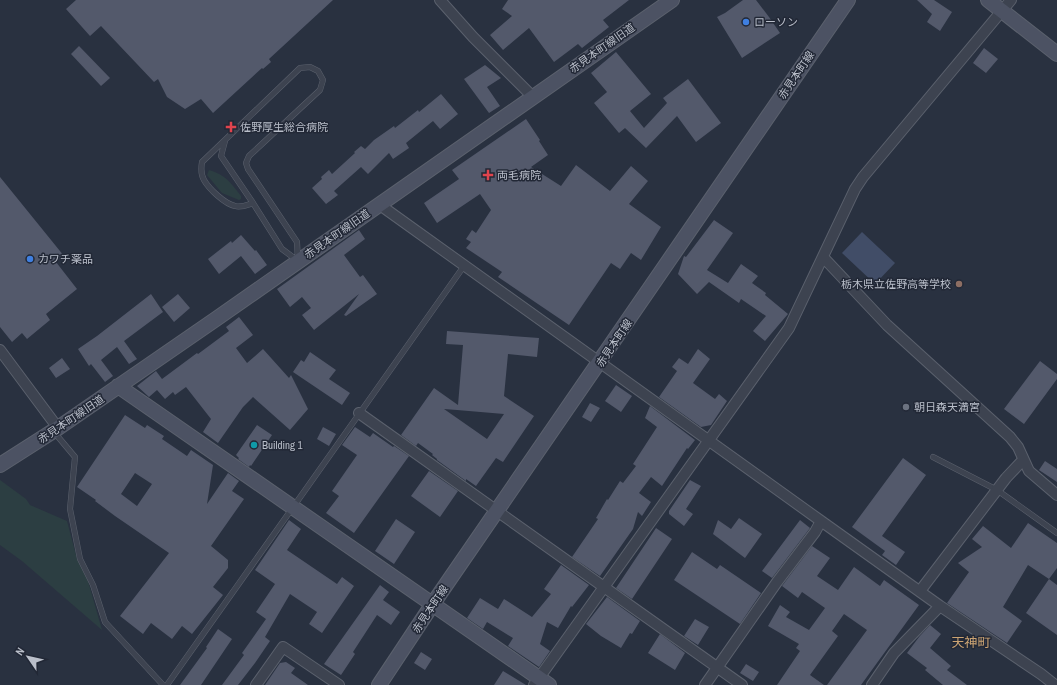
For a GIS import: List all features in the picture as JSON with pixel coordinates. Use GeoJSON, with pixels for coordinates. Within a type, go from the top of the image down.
{"type":"FeatureCollection","features":[{"type":"Feature","properties":{"kind":"street"},"geometry":{"type":"LineString","coordinates":[[440,0],[473,37],[533,97]]}},
{"type":"Feature","properties":{"kind":"street","name":"赤見本町線旧道"},"geometry":{"type":"LineString","coordinates":[[0,465],[56,429],[380,205],[672,0]]}},
{"type":"Feature","properties":{"kind":"street","name":"赤見本町線"},"geometry":{"type":"LineString","coordinates":[[379,685],[432,605],[848,0]]}},
{"type":"Feature","properties":{"kind":"street"},"geometry":{"type":"LineString","coordinates":[[988,0],[1057,54]]}},
{"type":"Feature","properties":{"kind":"street"},"geometry":{"type":"LineString","coordinates":[[118,386],[293,507],[541,683],[604,587],[789,328],[855,190],[863,177],[1011,0]]}},
{"type":"Feature","properties":{"kind":"street"},"geometry":{"type":"LineString","coordinates":[[380,205],[940,606],[1055,685]]}},
{"type":"Feature","properties":{"kind":"street"},"geometry":{"type":"LineString","coordinates":[[823,257],[887,325],[1010,438],[1018,447],[1028,471],[1057,495]]}},
{"type":"Feature","properties":{"kind":"street"},"geometry":{"type":"LineString","coordinates":[[0,350],[56,429]]}},
{"type":"Feature","properties":{"kind":"street"},"geometry":{"type":"LineString","coordinates":[[359,413],[742,685]]}},
{"type":"Feature","properties":{"kind":"street"},"geometry":{"type":"LineString","coordinates":[[920,591],[997,490],[1023,460]]}},
{"type":"Feature","properties":{"kind":"street"},"geometry":{"type":"LineString","coordinates":[[705,685],[777,582],[815,532],[821,521]]}},
{"type":"Feature","properties":{"kind":"street"},"geometry":{"type":"LineString","coordinates":[[872,685],[894,653],[940,606]]}},
{"type":"Feature","properties":{"kind":"street"},"geometry":{"type":"LineString","coordinates":[[256,685],[283,647],[339,685]]}},
{"type":"Feature","properties":{"kind":"lane"},"geometry":{"type":"LineString","coordinates":[[253,203],[243,207],[235,206],[220,198],[205,181],[202,174],[202,162],[300,68],[310,67],[318,71],[323,80],[320,90],[249,156],[246,163],[248,169],[296,242],[298,261]]}},
{"type":"Feature","properties":{"kind":"lane"},"geometry":{"type":"LineString","coordinates":[[226,140],[220,156],[253,203],[282,249],[298,261]]}},
{"type":"Feature","properties":{"kind":"lane"},"geometry":{"type":"LineString","coordinates":[[167,685],[464,266]]}},
{"type":"Feature","properties":{"kind":"lane"},"geometry":{"type":"LineString","coordinates":[[56,429],[75,457],[70,509],[80,559],[93,585],[105,622],[163,685]]}},
{"type":"Feature","properties":{"kind":"lane"},"geometry":{"type":"LineString","coordinates":[[933,457],[997,490],[1057,533]]}},
{"type":"Feature","properties":{"kind":"shaded area"},"geometry":{"type":"Polygon","coordinates":[[[209,170],[220,174],[228,180],[241,196],[241,199],[239,200],[222,193],[207,175],[209,170]]]}},
{"type":"Feature","properties":{"kind":"shaded area"},"geometry":{"type":"Polygon","coordinates":[[[0,480],[26,499],[30,505],[67,521],[77,559],[88,581],[102,630],[22,561],[0,545],[0,480]]]}},
{"type":"Feature","properties":{"kind":"water"},"geometry":{"type":"Polygon","coordinates":[[[862,232],[895,263],[875,284],[842,253],[862,232]]]}},
{"type":"Feature","properties":{"kind":"building"},"geometry":{"type":"Polygon","coordinates":[[[76,0],[333,0],[269,59],[271,62],[263,69],[262,68],[213,113],[201,99],[185,109],[167,97],[158,79],[154,82],[101,26],[90,36],[66,9],[76,0]]]}},
{"type":"Feature","properties":{"kind":"building"},"geometry":{"type":"Polygon","coordinates":[[[508,0],[629,0],[603,20],[609,27],[582,48],[578,44],[554,62],[529,28],[503,50],[490,35],[512,16],[502,9],[508,0]]]}},
{"type":"Feature","properties":{"kind":"building"},"geometry":{"type":"Polygon","coordinates":[[[743,0],[756,0],[780,33],[742,58],[717,17],[743,0]]]}},
{"type":"Feature","properties":{"kind":"building"},"geometry":{"type":"Polygon","coordinates":[[[917,0],[934,0],[952,12],[940,31],[927,22],[932,14],[917,0]]]}},
{"type":"Feature","properties":{"kind":"building"},"geometry":{"type":"Polygon","coordinates":[[[79,46],[110,78],[101,86],[71,54],[79,46]]]}},
{"type":"Feature","properties":{"kind":"building"},"geometry":{"type":"Polygon","coordinates":[[[984,48],[998,59],[986,73],[973,63],[984,48]]]}},
{"type":"Feature","properties":{"kind":"building"},"geometry":{"type":"Polygon","coordinates":[[[616,52],[651,94],[630,111],[644,128],[667,103],[663,98],[688,79],[721,123],[696,142],[677,116],[646,148],[625,128],[619,133],[594,103],[607,92],[591,73],[616,52]]]}},
{"type":"Feature","properties":{"kind":"building"},"geometry":{"type":"Polygon","coordinates":[[[485,65],[501,78],[487,87],[500,106],[489,113],[464,79],[485,65]]]}},
{"type":"Feature","properties":{"kind":"building"},"geometry":{"type":"Polygon","coordinates":[[[441,94],[458,114],[440,129],[433,121],[406,143],[409,148],[393,159],[389,153],[368,174],[361,167],[334,191],[338,195],[326,204],[312,188],[329,170],[332,174],[361,146],[365,149],[374,140],[394,126],[395,128],[418,110],[419,112],[441,94]]]}},
{"type":"Feature","properties":{"kind":"building"},"geometry":{"type":"Polygon","coordinates":[[[526,119],[548,155],[531,167],[561,186],[576,165],[610,191],[631,166],[648,181],[629,204],[661,227],[641,260],[631,253],[620,269],[611,263],[569,325],[498,277],[502,272],[466,248],[471,242],[466,239],[472,230],[476,233],[491,210],[480,194],[437,223],[424,203],[459,179],[452,170],[526,119]]]}},
{"type":"Feature","properties":{"kind":"building","name":"カワチ薬品"},"geometry":{"type":"Polygon","coordinates":[[[0,177],[64,256],[56,262],[77,289],[46,314],[50,320],[27,339],[22,333],[12,342],[0,327],[0,177]]]}},
{"type":"Feature","properties":{"kind":"building"},"geometry":{"type":"Polygon","coordinates":[[[714,220],[733,233],[707,270],[728,283],[741,264],[758,276],[752,283],[766,293],[765,295],[788,314],[765,341],[753,331],[766,316],[741,299],[739,303],[709,282],[697,294],[678,274],[684,256],[686,257],[714,220]]]}},
{"type":"Feature","properties":{"kind":"building"},"geometry":{"type":"Polygon","coordinates":[[[359,230],[365,239],[344,255],[360,277],[363,275],[377,294],[346,316],[344,315],[359,294],[314,330],[302,315],[311,308],[302,297],[290,307],[277,289],[359,230]]]}},
{"type":"Feature","properties":{"kind":"building"},"geometry":{"type":"Polygon","coordinates":[[[241,235],[255,251],[256,250],[267,265],[255,274],[241,256],[219,274],[208,259],[241,235]]]}},
{"type":"Feature","properties":{"kind":"building"},"geometry":{"type":"Polygon","coordinates":[[[151,294],[163,312],[124,341],[137,359],[129,364],[117,347],[101,360],[113,376],[105,382],[91,364],[89,366],[78,349],[151,294]]]}},
{"type":"Feature","properties":{"kind":"building"},"geometry":{"type":"Polygon","coordinates":[[[178,294],[190,308],[174,322],[162,307],[178,294]]]}},
{"type":"Feature","properties":{"kind":"building"},"geometry":{"type":"Polygon","coordinates":[[[239,317],[253,335],[236,348],[247,363],[263,349],[289,378],[291,375],[308,409],[290,430],[253,397],[243,407],[218,443],[203,432],[211,419],[186,387],[175,395],[173,392],[165,399],[157,390],[149,397],[137,386],[156,371],[162,379],[229,331],[226,327],[239,317]]]}},
{"type":"Feature","properties":{"kind":"building"},"geometry":{"type":"Polygon","coordinates":[[[447,331],[539,338],[537,357],[508,354],[504,396],[534,416],[503,462],[496,458],[476,486],[466,479],[466,481],[437,460],[432,455],[433,454],[418,443],[416,446],[401,435],[434,388],[458,405],[463,345],[446,344],[447,331]],[[444,409],[487,439],[504,414],[444,409]]]}},
{"type":"Feature","properties":{"kind":"building"},"geometry":{"type":"Polygon","coordinates":[[[698,349],[710,359],[693,383],[715,399],[719,394],[727,401],[711,425],[701,427],[659,397],[677,371],[672,367],[679,358],[688,364],[698,349]]]}},
{"type":"Feature","properties":{"kind":"building"},"geometry":{"type":"Polygon","coordinates":[[[310,352],[336,370],[329,379],[350,393],[342,405],[293,372],[301,360],[304,362],[310,352]]]}},
{"type":"Feature","properties":{"kind":"building"},"geometry":{"type":"Polygon","coordinates":[[[62,358],[70,369],[56,378],[49,368],[62,358]]]}},
{"type":"Feature","properties":{"kind":"building"},"geometry":{"type":"Polygon","coordinates":[[[1040,361],[1057,374],[1057,379],[1024,424],[1004,409],[1040,361]]]}},
{"type":"Feature","properties":{"kind":"building"},"geometry":{"type":"Polygon","coordinates":[[[616,385],[632,396],[621,412],[605,401],[616,385]]]}},
{"type":"Feature","properties":{"kind":"building"},"geometry":{"type":"Polygon","coordinates":[[[590,403],[600,408],[591,422],[582,417],[590,403]]]}},
{"type":"Feature","properties":{"kind":"building"},"geometry":{"type":"Polygon","coordinates":[[[650,406],[695,440],[688,449],[687,448],[662,486],[651,477],[639,493],[651,502],[642,516],[638,512],[633,529],[600,576],[572,557],[598,519],[596,518],[607,499],[608,500],[620,481],[623,483],[636,466],[633,464],[657,427],[645,418],[650,406]]]}},
{"type":"Feature","properties":{"kind":"building"},"geometry":{"type":"Polygon","coordinates":[[[125,415],[145,428],[147,425],[164,436],[162,439],[187,456],[191,450],[213,465],[207,504],[228,473],[239,481],[232,491],[244,499],[211,546],[228,560],[228,568],[213,587],[223,595],[192,634],[182,626],[172,639],[151,623],[143,634],[120,616],[169,553],[115,516],[77,487],[125,415]],[[135,473],[121,494],[137,506],[152,484],[135,473]]]}},
{"type":"Feature","properties":{"kind":"building","name":"Building 1"},"geometry":{"type":"Polygon","coordinates":[[[257,425],[272,435],[249,467],[238,459],[239,458],[236,455],[257,425]]]}},
{"type":"Feature","properties":{"kind":"building"},"geometry":{"type":"Polygon","coordinates":[[[323,427],[336,434],[329,446],[317,439],[323,427]]]}},
{"type":"Feature","properties":{"kind":"building"},"geometry":{"type":"Polygon","coordinates":[[[355,427],[370,437],[373,433],[409,456],[354,533],[326,513],[339,496],[332,491],[357,455],[342,445],[355,427]]]}},
{"type":"Feature","properties":{"kind":"building"},"geometry":{"type":"Polygon","coordinates":[[[903,458],[926,475],[882,536],[905,552],[896,565],[882,555],[885,551],[852,527],[903,458]]]}},
{"type":"Feature","properties":{"kind":"building"},"geometry":{"type":"Polygon","coordinates":[[[1045,461],[1057,469],[1057,482],[1039,470],[1045,461]]]}},
{"type":"Feature","properties":{"kind":"building"},"geometry":{"type":"Polygon","coordinates":[[[429,471],[458,491],[440,517],[411,496],[429,471]]]}},
{"type":"Feature","properties":{"kind":"building"},"geometry":{"type":"Polygon","coordinates":[[[690,480],[701,486],[686,509],[693,514],[684,526],[669,514],[669,511],[690,480]]]}},
{"type":"Feature","properties":{"kind":"building"},"geometry":{"type":"Polygon","coordinates":[[[739,518],[762,534],[745,558],[713,534],[718,520],[731,529],[739,518]]]}},
{"type":"Feature","properties":{"kind":"building"},"geometry":{"type":"Polygon","coordinates":[[[396,519],[415,532],[394,564],[375,551],[396,519]]]}},
{"type":"Feature","properties":{"kind":"building"},"geometry":{"type":"Polygon","coordinates":[[[289,520],[301,529],[287,550],[337,584],[342,577],[354,586],[322,633],[309,624],[317,612],[290,594],[265,637],[270,641],[255,663],[238,685],[222,685],[244,655],[242,653],[266,619],[256,612],[275,584],[255,570],[289,520]]]}},
{"type":"Feature","properties":{"kind":"building"},"geometry":{"type":"Polygon","coordinates":[[[800,520],[810,528],[772,578],[762,571],[800,520]]]}},
{"type":"Feature","properties":{"kind":"building"},"geometry":{"type":"Polygon","coordinates":[[[1028,523],[1057,543],[1057,568],[1049,579],[1028,565],[1003,607],[1022,621],[1007,643],[947,603],[969,572],[958,563],[982,547],[972,539],[983,526],[1011,548],[1028,523]]]}},
{"type":"Feature","properties":{"kind":"building"},"geometry":{"type":"Polygon","coordinates":[[[656,528],[672,539],[632,599],[616,588],[656,528]]]}},
{"type":"Feature","properties":{"kind":"building"},"geometry":{"type":"Polygon","coordinates":[[[812,546],[830,558],[817,576],[838,590],[854,567],[880,586],[884,580],[919,605],[861,685],[827,685],[867,630],[844,614],[832,631],[838,636],[810,675],[824,685],[777,685],[800,651],[796,648],[799,644],[768,626],[780,605],[790,612],[786,617],[809,630],[825,608],[802,592],[798,598],[782,586],[812,546]]]}},
{"type":"Feature","properties":{"kind":"building"},"geometry":{"type":"Polygon","coordinates":[[[692,552],[717,569],[720,565],[761,593],[740,624],[674,580],[692,552]]]}},
{"type":"Feature","properties":{"kind":"building"},"geometry":{"type":"Polygon","coordinates":[[[561,565],[589,585],[572,607],[571,606],[558,628],[547,622],[540,644],[550,651],[539,667],[508,646],[513,638],[487,622],[483,629],[467,618],[480,598],[498,609],[504,599],[532,617],[551,594],[544,589],[561,565]]]}},
{"type":"Feature","properties":{"kind":"building"},"geometry":{"type":"Polygon","coordinates":[[[1049,579],[1057,585],[1057,635],[1026,613],[1049,579]]]}},
{"type":"Feature","properties":{"kind":"building"},"geometry":{"type":"Polygon","coordinates":[[[380,585],[389,592],[383,600],[400,612],[391,625],[377,615],[353,652],[355,654],[341,675],[324,664],[380,585]]]}},
{"type":"Feature","properties":{"kind":"building"},"geometry":{"type":"Polygon","coordinates":[[[607,597],[640,621],[632,634],[630,633],[621,648],[601,636],[586,624],[607,597]]]}},
{"type":"Feature","properties":{"kind":"building"},"geometry":{"type":"Polygon","coordinates":[[[695,619],[709,627],[698,645],[684,636],[695,619]]]}},
{"type":"Feature","properties":{"kind":"building"},"geometry":{"type":"Polygon","coordinates":[[[930,625],[941,634],[930,648],[951,666],[947,670],[967,685],[943,685],[925,670],[927,668],[907,653],[930,625]]]}},
{"type":"Feature","properties":{"kind":"building"},"geometry":{"type":"Polygon","coordinates":[[[218,629],[232,639],[201,685],[180,685],[207,648],[206,647],[218,629]]]}},
{"type":"Feature","properties":{"kind":"building"},"geometry":{"type":"Polygon","coordinates":[[[660,634],[685,653],[675,670],[648,653],[660,634]]]}},
{"type":"Feature","properties":{"kind":"building"},"geometry":{"type":"Polygon","coordinates":[[[421,652],[432,659],[425,670],[414,663],[421,652]]]}},
{"type":"Feature","properties":{"kind":"building"},"geometry":{"type":"Polygon","coordinates":[[[286,662],[295,668],[291,673],[308,685],[265,685],[280,663],[286,662]]]}},
{"type":"Feature","properties":{"kind":"building"},"geometry":{"type":"Polygon","coordinates":[[[746,664],[759,672],[753,681],[740,673],[746,664]]]}},
{"type":"Feature","properties":{"kind":"building"},"geometry":{"type":"Polygon","coordinates":[[[503,671],[526,685],[494,685],[503,671]]]}},
{"type":"Feature","properties":{"kind":"place","name":"ローソン"},"geometry":{"type":"Point","coordinates":[746,22]}},
{"type":"Feature","properties":{"kind":"place","name":"佐野厚生総合病院"},"geometry":{"type":"Point","coordinates":[231,127]}},
{"type":"Feature","properties":{"kind":"place","name":"両毛病院"},"geometry":{"type":"Point","coordinates":[488,175]}},
{"type":"Feature","properties":{"kind":"place","name":"カワチ薬品"},"geometry":{"type":"Point","coordinates":[30,259]}},
{"type":"Feature","properties":{"kind":"place","name":"栃木県立佐野高等学校"},"geometry":{"type":"Point","coordinates":[959,284]}},
{"type":"Feature","properties":{"kind":"place","name":"朝日森天満宮"},"geometry":{"type":"Point","coordinates":[906,407]}},
{"type":"Feature","properties":{"kind":"place","name":"Building 1"},"geometry":{"type":"Point","coordinates":[254,445]}},
{"type":"Feature","properties":{"kind":"district","name":"天神町"},"geometry":{"type":"Point","coordinates":[971,642]}}]}
